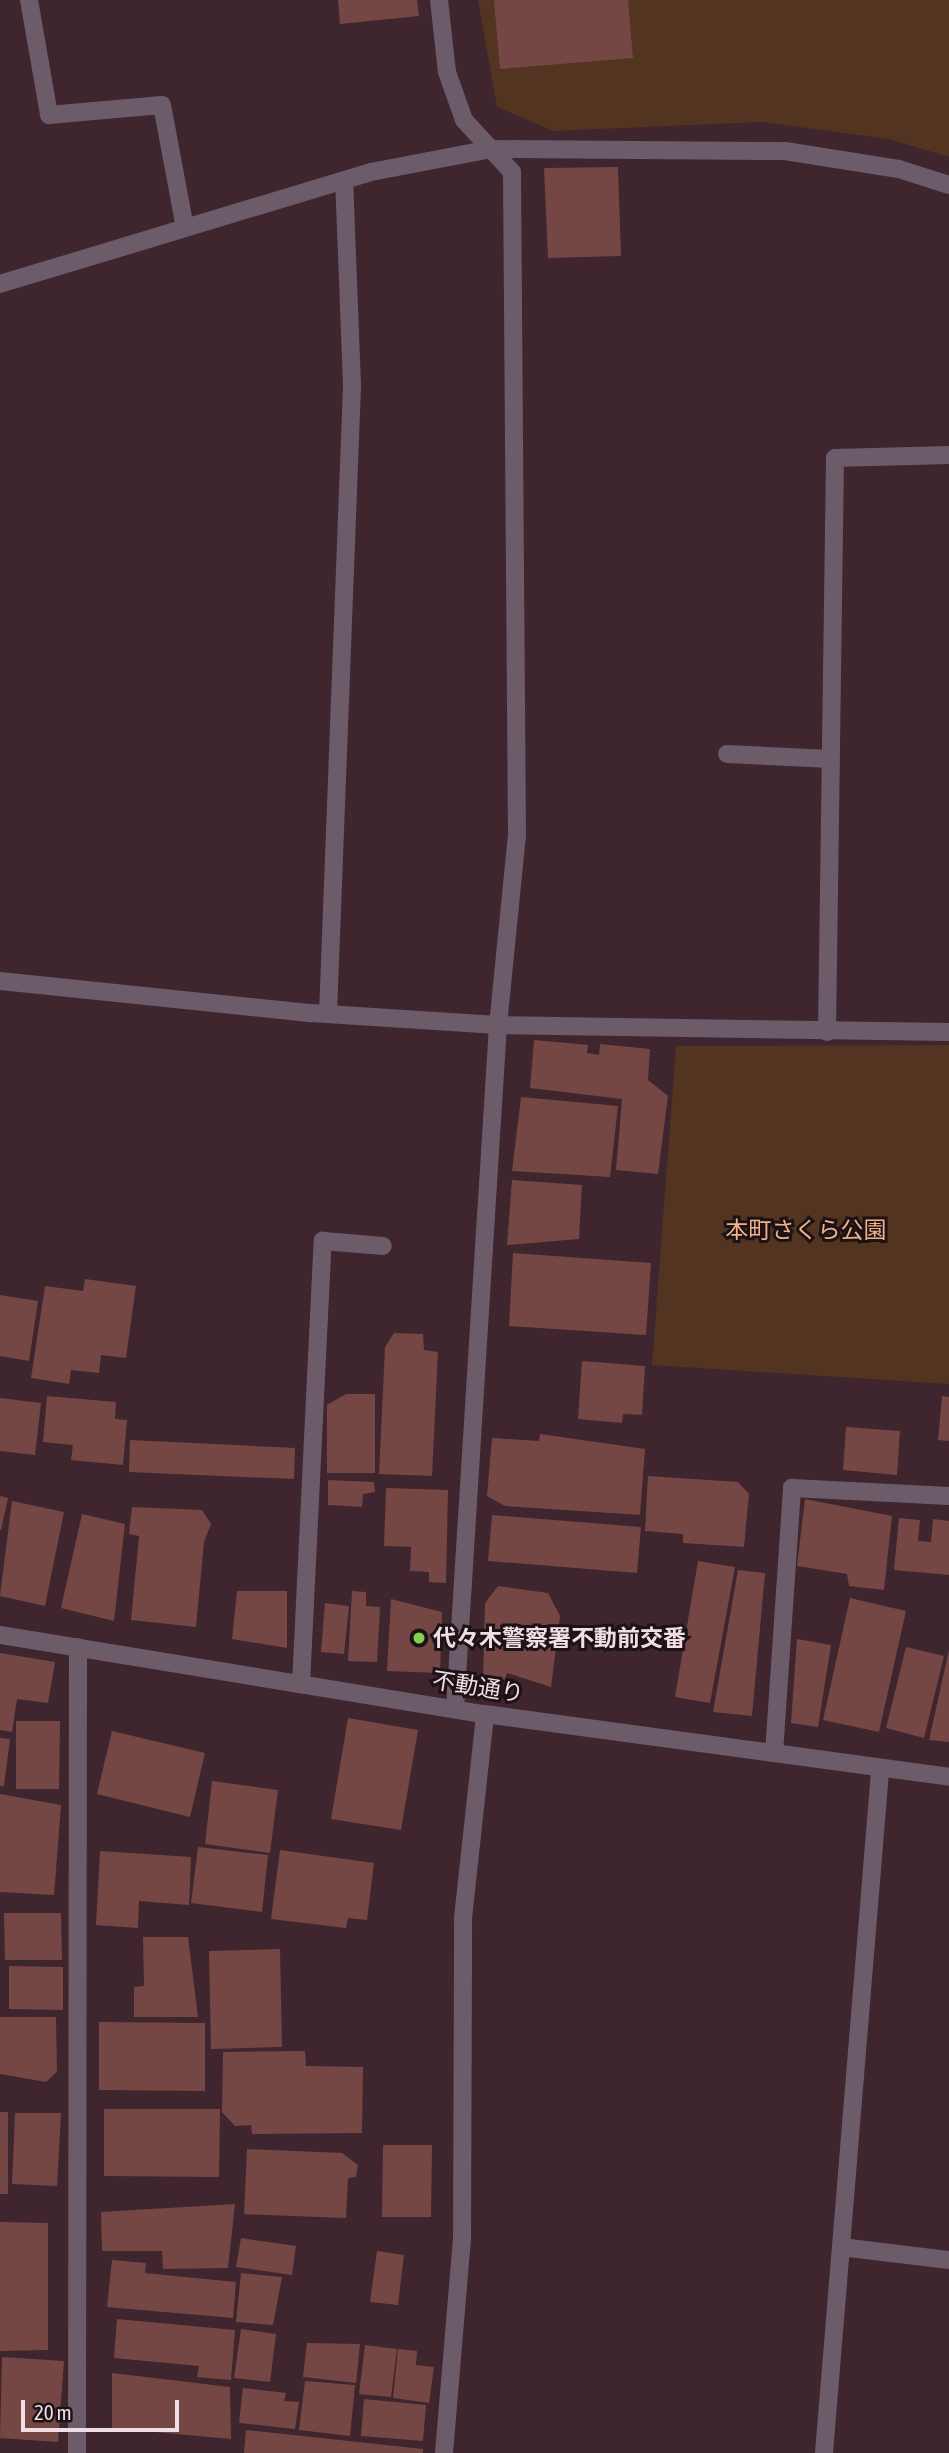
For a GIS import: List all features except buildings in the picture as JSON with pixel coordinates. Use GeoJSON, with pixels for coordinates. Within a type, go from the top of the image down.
{"type":"FeatureCollection","features":[{"type":"Feature","properties":{"kind":"street"},"geometry":{"type":"LineString","coordinates":[[29,0],[49,115],[163,105],[185,228]]}},
{"type":"Feature","properties":{"kind":"street"},"geometry":{"type":"LineString","coordinates":[[439,0],[447,72],[460,108],[512,172],[516,779],[455,1709]]}},
{"type":"Feature","properties":{"kind":"street"},"geometry":{"type":"LineString","coordinates":[[0,284],[344,180],[492,149],[785,151],[899,169],[949,185]]}},
{"type":"Feature","properties":{"kind":"street"},"geometry":{"type":"LineString","coordinates":[[328,1014],[352,385],[344,180]]}},
{"type":"Feature","properties":{"kind":"street"},"geometry":{"type":"LineString","coordinates":[[827,1032],[835,458],[949,454]]}},
{"type":"Feature","properties":{"kind":"street"},"geometry":{"type":"LineString","coordinates":[[727,754],[831,759]]}},
{"type":"Feature","properties":{"kind":"street"},"geometry":{"type":"LineString","coordinates":[[0,981],[328,1014],[498,1025],[949,1032]]}},
{"type":"Feature","properties":{"kind":"street"},"geometry":{"type":"LineString","coordinates":[[301,1684],[323,1241],[383,1246]]}},
{"type":"Feature","properties":{"kind":"street"},"geometry":{"type":"LineString","coordinates":[[774,1754],[792,1488],[949,1496]]}},
{"type":"Feature","properties":{"kind":"street","name":"不動通り"},"geometry":{"type":"LineString","coordinates":[[0,1636],[485,1714],[774,1754],[880,1772],[949,1777]]}},
{"type":"Feature","properties":{"kind":"street"},"geometry":{"type":"LineString","coordinates":[[77,2453],[78,1647]]}},
{"type":"Feature","properties":{"kind":"street"},"geometry":{"type":"LineString","coordinates":[[444,2453],[462,2240],[463,1918],[485,1714]]}},
{"type":"Feature","properties":{"kind":"street"},"geometry":{"type":"LineString","coordinates":[[824,2453],[880,1772]]}},
{"type":"Feature","properties":{"kind":"street"},"geometry":{"type":"LineString","coordinates":[[841,2247],[949,2260]]}},
{"type":"Feature","properties":{"kind":"green space"},"geometry":{"type":"Polygon","coordinates":[[[478,0],[949,0],[949,157],[889,139],[762,122],[553,131],[497,107],[478,0]]]}},
{"type":"Feature","properties":{"kind":"green space","name":"本町さくら公園"},"geometry":{"type":"Polygon","coordinates":[[[949,1045],[949,1384],[652,1365],[676,1046],[949,1045]]]}},
{"type":"Feature","properties":{"kind":"place","name":"代々木警察署不動前交番"},"geometry":{"type":"Point","coordinates":[419,1638]}}]}
